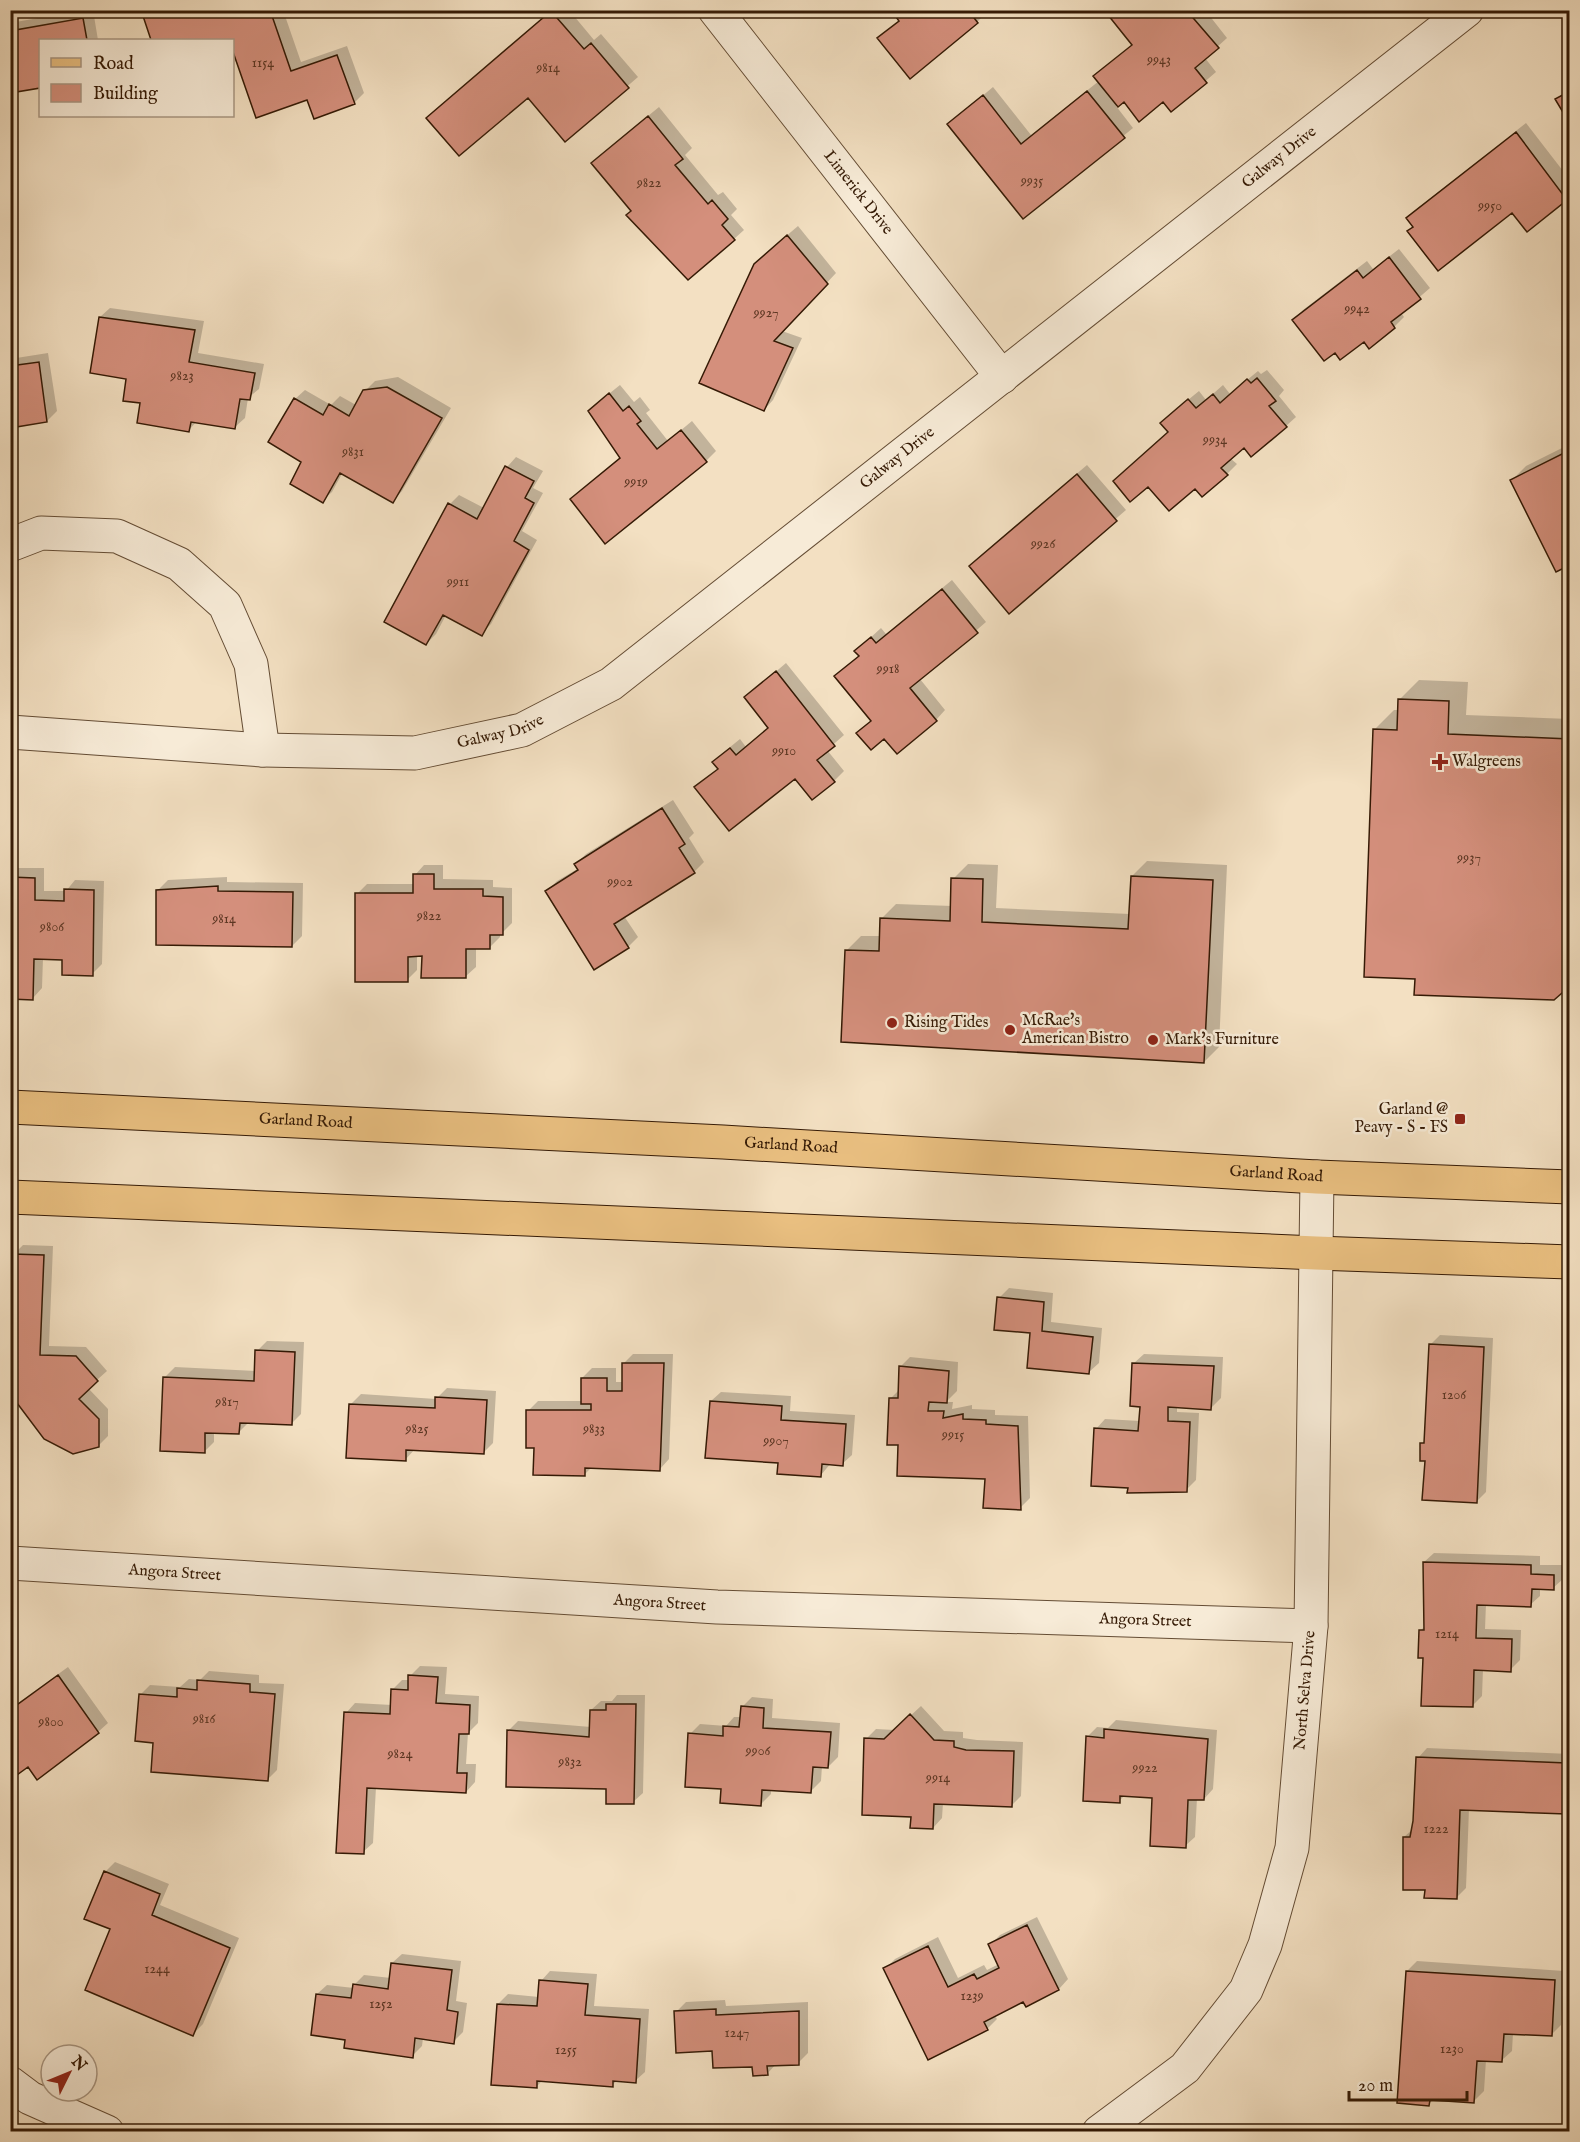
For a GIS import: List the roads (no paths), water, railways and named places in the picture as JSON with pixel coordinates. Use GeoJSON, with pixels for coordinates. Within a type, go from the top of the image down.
{"type":"FeatureCollection","features":[{"type":"Feature","properties":{"kind":"main road","name":"Garland Road"},"geometry":{"type":"LineString","coordinates":[[10,1107],[734,1143],[1317,1177],[1569,1187]]}},
{"type":"Feature","properties":{"kind":"main road"},"geometry":{"type":"LineString","coordinates":[[10,1197],[1569,1262]]}},
{"type":"Feature","properties":{"kind":"street","name":"Limerick Drive"},"geometry":{"type":"LineString","coordinates":[[715,10],[1002,377]]}},
{"type":"Feature","properties":{"kind":"street","name":"Galway Drive"},"geometry":{"type":"LineString","coordinates":[[10,732],[263,750],[415,753],[522,730],[611,684],[1467,10]]}},
{"type":"Feature","properties":{"kind":"street"},"geometry":{"type":"LineString","coordinates":[[10,545],[41,533],[117,536],[179,564],[225,605],[251,664],[263,750]]}},
{"type":"Feature","properties":{"kind":"street","name":"North Selva Drive"},"geometry":{"type":"LineString","coordinates":[[1099,2132],[1185,2068],[1246,1990],[1265,1945],[1292,1848],[1311,1626],[1317,1177]]}},
{"type":"Feature","properties":{"kind":"street","name":"Angora Street"},"geometry":{"type":"LineString","coordinates":[[10,1563],[717,1606],[1311,1626]]}},
{"type":"Feature","properties":{"kind":"street"},"geometry":{"type":"LineString","coordinates":[[10,2083],[30,2098],[107,2132]]}},
{"type":"Feature","properties":{"kind":"place","name":"Walgreens"},"geometry":{"type":"Point","coordinates":[1440,762]}},
{"type":"Feature","properties":{"kind":"place","name":"Rising Tides"},"geometry":{"type":"Point","coordinates":[892,1023]}},
{"type":"Feature","properties":{"kind":"place","name":"McRae's American Bistro"},"geometry":{"type":"Point","coordinates":[1010,1030]}},
{"type":"Feature","properties":{"kind":"place","name":"Mark's Furniture"},"geometry":{"type":"Point","coordinates":[1153,1040]}},
{"type":"Feature","properties":{"kind":"place","name":"Garland @ Peavy - S - FS"},"geometry":{"type":"Point","coordinates":[1460,1119]}}]}
